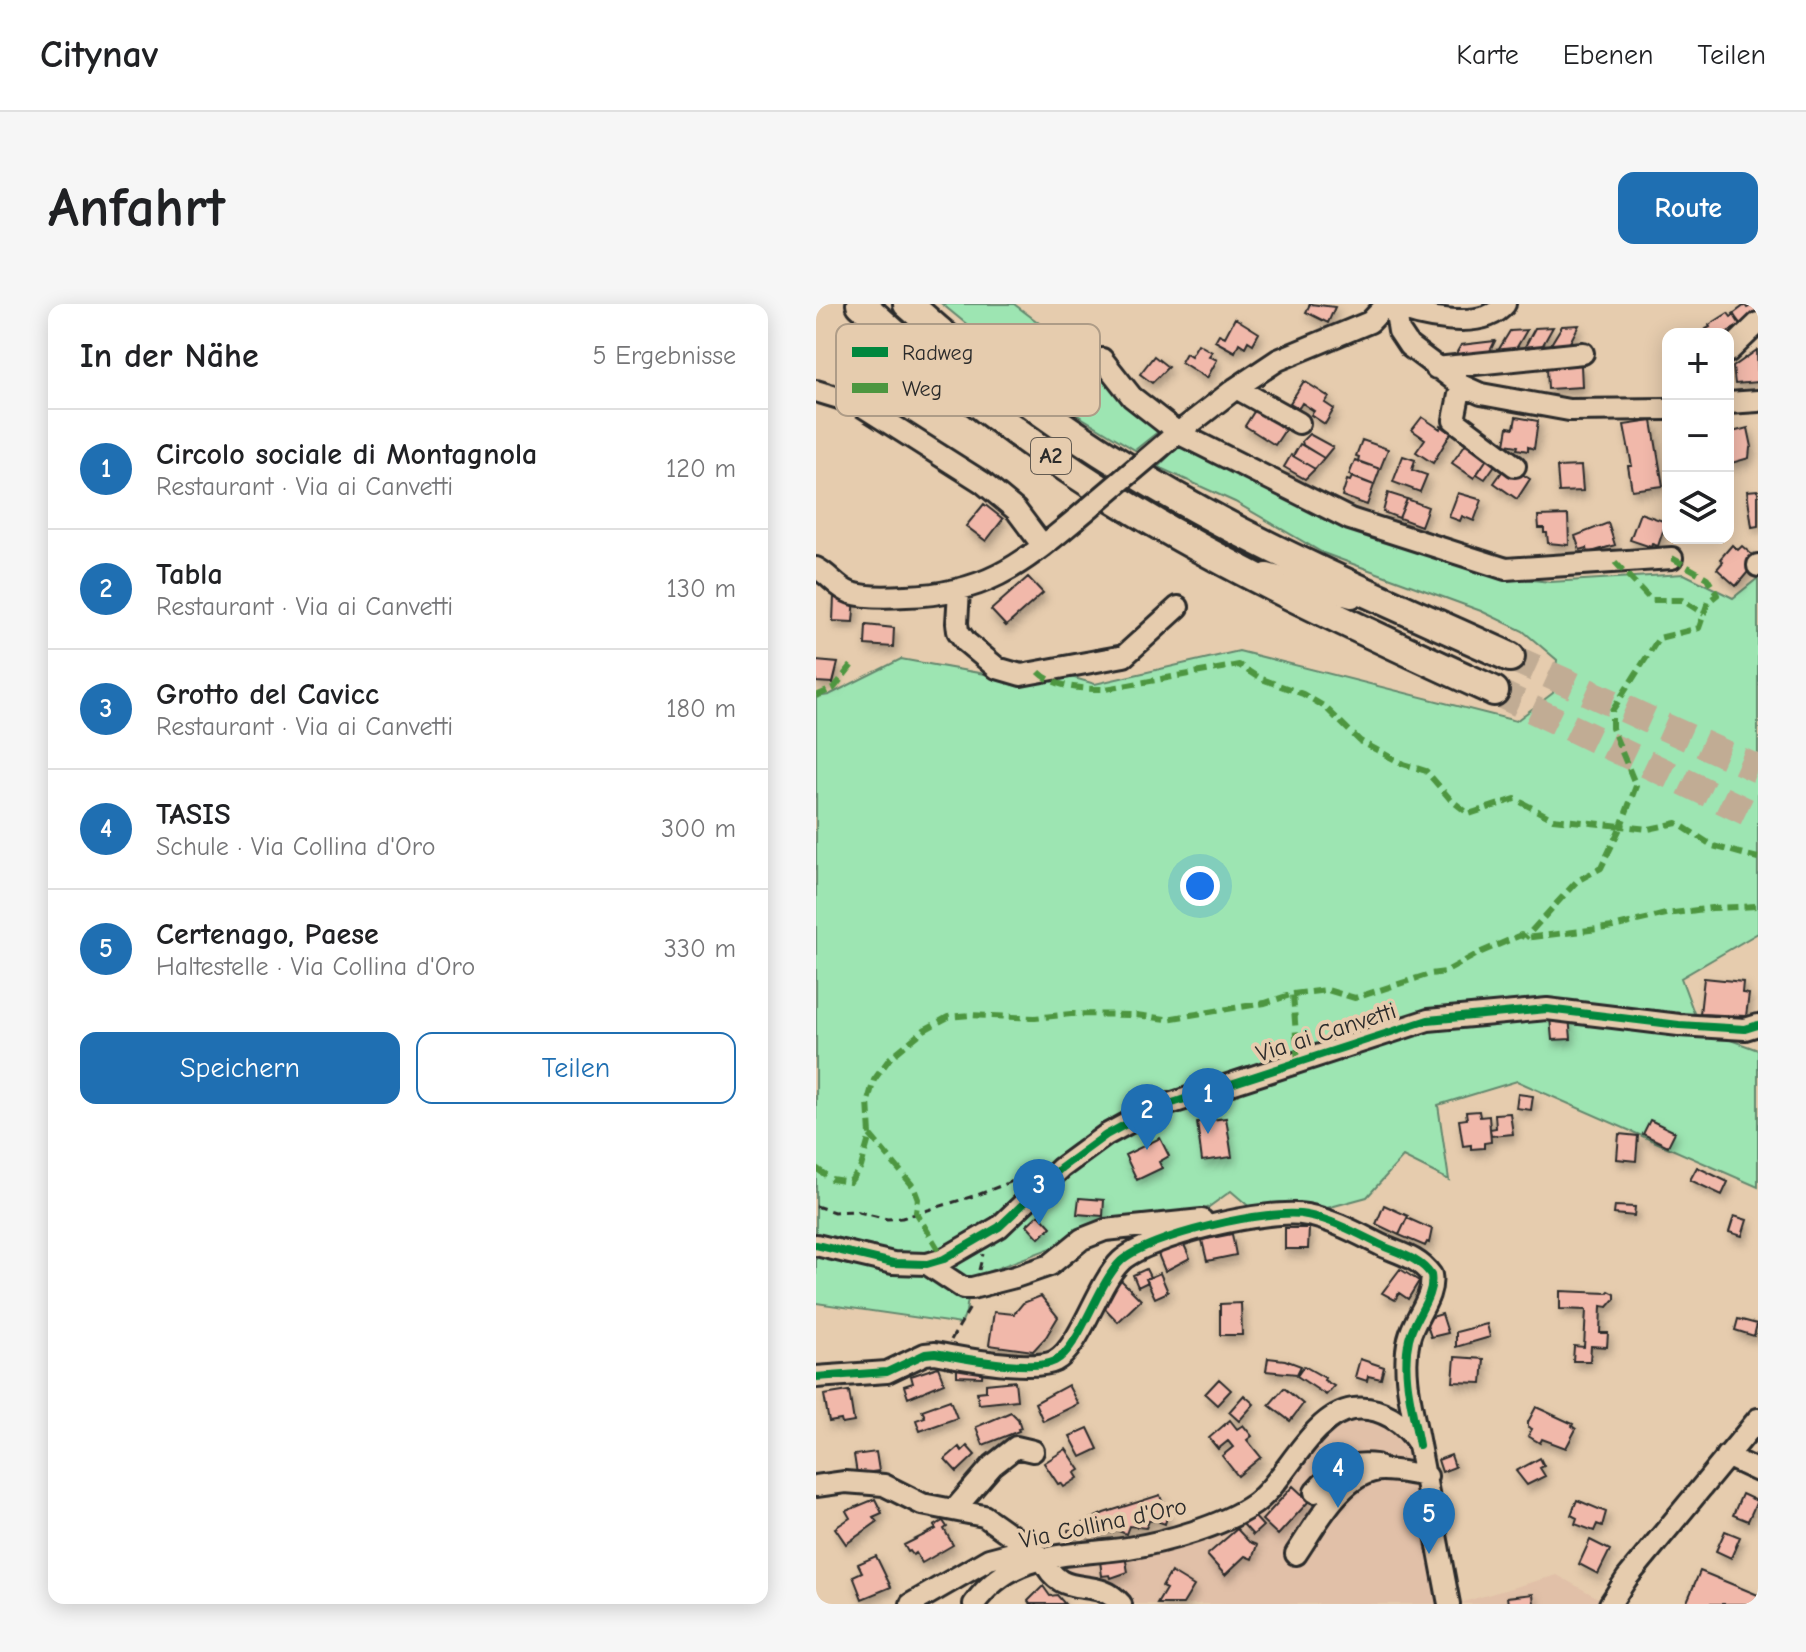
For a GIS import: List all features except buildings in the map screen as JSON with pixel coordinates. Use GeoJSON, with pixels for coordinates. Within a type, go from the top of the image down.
{"type":"FeatureCollection","features":[{"type":"Feature","properties":{"kind":"highway","name":"A2"},"geometry":{"type":"LineString","coordinates":[[861,304],[884,324]]}},
{"type":"Feature","properties":{"kind":"highway","name":"A2"},"geometry":{"type":"LineString","coordinates":[[908,304],[931,324]]}},
{"type":"Feature","properties":{"kind":"highway","name":"A2"},"geometry":{"type":"LineString","coordinates":[[996,416],[1043,451],[1141,514],[1233,565],[1494,691]]}},
{"type":"Feature","properties":{"kind":"highway","name":"A2"},"geometry":{"type":"LineString","coordinates":[[1049,416],[1168,493],[1248,536],[1510,657]]}},
{"type":"Feature","properties":{"kind":"street"},"geometry":{"type":"LineString","coordinates":[[1391,306],[1441,319],[1466,320],[1493,314],[1505,304]]}},
{"type":"Feature","properties":{"kind":"street"},"geometry":{"type":"LineString","coordinates":[[816,568],[840,588],[853,594],[894,597],[959,591],[992,579],[1016,567],[1043,546],[1236,388],[1278,360],[1357,329],[1391,306]]}},
{"type":"Feature","properties":{"kind":"street"},"geometry":{"type":"LineString","coordinates":[[1391,306],[1399,331],[1409,346]]}},
{"type":"Feature","properties":{"kind":"street"},"geometry":{"type":"LineString","coordinates":[[1734,346],[1758,323]]}},
{"type":"Feature","properties":{"kind":"street"},"geometry":{"type":"LineString","coordinates":[[1357,329],[1386,330],[1461,385],[1481,394],[1569,410],[1662,409]]}},
{"type":"Feature","properties":{"kind":"street"},"geometry":{"type":"LineString","coordinates":[[1436,368],[1583,353]]}},
{"type":"Feature","properties":{"kind":"street"},"geometry":{"type":"LineString","coordinates":[[1102,359],[1132,397],[1173,437],[1350,519],[1506,569],[1672,558]]}},
{"type":"Feature","properties":{"kind":"street"},"geometry":{"type":"LineString","coordinates":[[1461,385],[1454,420],[1515,466]]}},
{"type":"Feature","properties":{"kind":"street"},"geometry":{"type":"LineString","coordinates":[[1236,388],[1299,423]]}},
{"type":"Feature","properties":{"kind":"street"},"geometry":{"type":"LineString","coordinates":[[816,391],[836,397]]}},
{"type":"Feature","properties":{"kind":"street"},"geometry":{"type":"LineString","coordinates":[[1734,403],[1758,401]]}},
{"type":"Feature","properties":{"kind":"street"},"geometry":{"type":"LineString","coordinates":[[878,416],[982,482],[1016,510],[1043,546]]}},
{"type":"Feature","properties":{"kind":"street"},"geometry":{"type":"LineString","coordinates":[[1248,536],[1395,644]]}},
{"type":"Feature","properties":{"kind":"street"},"geometry":{"type":"LineString","coordinates":[[1233,565],[1410,612]]}},
{"type":"Feature","properties":{"kind":"street"},"geometry":{"type":"LineString","coordinates":[[959,591],[958,631],[966,642],[997,668],[1021,675],[1124,656],[1178,607]]}},
{"type":"Feature","properties":{"kind":"street","name":"Via ai Canvetti"},"geometry":{"type":"LineString","coordinates":[[816,1245],[893,1263],[927,1264],[944,1259],[999,1227],[1061,1168],[1106,1135],[1154,1109],[1428,1020],[1547,1009],[1679,1025],[1745,1029],[1758,1025]]}},
{"type":"Feature","properties":{"kind":"street"},"geometry":{"type":"LineString","coordinates":[[816,1377],[887,1372],[925,1354],[1025,1365],[1052,1363],[1069,1348],[1110,1274],[1122,1260],[1137,1250],[1187,1232],[1234,1221],[1260,1216],[1305,1214],[1425,1266],[1432,1283],[1409,1335],[1406,1355],[1406,1372],[1419,1445]]}},
{"type":"Feature","properties":{"kind":"street"},"geometry":{"type":"LineString","coordinates":[[927,1264],[974,1294],[1050,1265],[1082,1239],[1105,1230],[1202,1220],[1234,1221]]}},
{"type":"Feature","properties":{"kind":"street","name":"Via Collina d'Oro"},"geometry":{"type":"LineString","coordinates":[[974,1604],[984,1590],[1009,1570],[1042,1557],[1129,1547],[1196,1532],[1255,1504],[1322,1425],[1337,1414],[1361,1408],[1393,1417],[1411,1432],[1419,1445],[1449,1604]]}},
{"type":"Feature","properties":{"kind":"street"},"geometry":{"type":"LineString","coordinates":[[1610,1604],[1627,1578],[1758,1419]]}},
{"type":"Feature","properties":{"kind":"street"},"geometry":{"type":"LineString","coordinates":[[954,1510],[993,1465],[1016,1447],[1033,1451]]}},
{"type":"Feature","properties":{"kind":"street"},"geometry":{"type":"LineString","coordinates":[[1726,1456],[1758,1471]]}},
{"type":"Feature","properties":{"kind":"street"},"geometry":{"type":"LineString","coordinates":[[1315,1492],[1328,1476],[1342,1467],[1367,1463],[1395,1472]]}},
{"type":"Feature","properties":{"kind":"street"},"geometry":{"type":"LineString","coordinates":[[1296,1554],[1349,1482],[1362,1474],[1382,1470],[1427,1476]]}},
{"type":"Feature","properties":{"kind":"street"},"geometry":{"type":"LineString","coordinates":[[816,1486],[845,1482],[884,1485],[922,1504],[984,1516],[1042,1557],[1054,1580],[1065,1587],[1103,1591],[1121,1604]]}},
{"type":"Feature","properties":{"kind":"street"},"geometry":{"type":"LineString","coordinates":[[911,1604],[989,1559],[1008,1554],[1042,1557]]}},
{"type":"Feature","properties":{"kind":"path"},"geometry":{"type":"LineString","coordinates":[[816,1206],[834,1212],[855,1211],[887,1219],[902,1218],[1023,1177]]}},
{"type":"Feature","properties":{"kind":"path"},"geometry":{"type":"LineString","coordinates":[[946,1355],[974,1294],[986,1235]]}},
{"type":"Feature","properties":{"kind":"shaded area"},"geometry":{"type":"Polygon","coordinates":[[[1352,1409],[1411,1432],[1449,1604],[1121,1604],[1047,1569],[1255,1504],[1352,1409]]]}},
{"type":"Feature","properties":{"kind":"shaded area"},"geometry":{"type":"Polygon","coordinates":[[[1557,1575],[1609,1604],[1456,1604],[1557,1575]]]}},
{"type":"Feature","properties":{"kind":"green space"},"geometry":{"type":"Polygon","coordinates":[[[942,304],[1014,304],[1040,324],[966,324],[942,304]]]}},
{"type":"Feature","properties":{"kind":"green space"},"geometry":{"type":"Polygon","coordinates":[[[1100,376],[1117,394],[1164,427],[1135,450],[1079,416],[1100,416],[1100,376]]]}},
{"type":"Feature","properties":{"kind":"green space"},"geometry":{"type":"Polygon","coordinates":[[[1183,441],[1506,577],[1550,582],[1684,574],[1733,598],[1758,578],[1758,933],[1681,978],[1700,1029],[1758,1050],[1758,1187],[1517,1081],[1438,1105],[1449,1180],[1403,1157],[1367,1197],[1305,1214],[1260,1216],[1231,1191],[1206,1209],[1099,1230],[971,1278],[961,1324],[816,1303],[816,697],[829,695],[901,659],[1029,682],[1057,673],[1095,684],[1239,651],[1516,721],[1553,693],[1557,660],[1523,631],[1481,611],[1323,553],[1235,502],[1158,467],[1183,441]]]}},
{"type":"Feature","properties":{"kind":"tunnel"},"geometry":{"type":"LineString","coordinates":[[1510,657],[1758,769]]}},
{"type":"Feature","properties":{"kind":"tunnel"},"geometry":{"type":"LineString","coordinates":[[1494,691],[1758,817]]}},
{"type":"Feature","properties":{"kind":"marked path"},"geometry":{"type":"LineString","coordinates":[[1672,558],[1707,578],[1717,595],[1708,602],[1699,628],[1659,638],[1612,711],[1612,728],[1636,786],[1621,826],[1649,829],[1677,823],[1713,846],[1758,858]]}},
{"type":"Feature","properties":{"kind":"marked path"},"geometry":{"type":"LineString","coordinates":[[1615,562],[1651,600],[1682,600],[1704,614]]}},
{"type":"Feature","properties":{"kind":"marked path"},"geometry":{"type":"LineString","coordinates":[[816,696],[834,688],[855,661]]}},
{"type":"Feature","properties":{"kind":"marked path"},"geometry":{"type":"LineString","coordinates":[[1039,672],[1061,684],[1106,689],[1239,665],[1259,678],[1303,694],[1325,707],[1360,741],[1403,764],[1426,771],[1451,800],[1469,814],[1515,799],[1553,819],[1621,826],[1601,868],[1577,881],[1525,938]]}},
{"type":"Feature","properties":{"kind":"marked path"},"geometry":{"type":"LineString","coordinates":[[1293,994],[1327,990],[1355,998],[1445,972],[1521,935],[1525,938],[1613,927],[1666,914],[1712,908],[1758,906]]}},
{"type":"Feature","properties":{"kind":"marked path"},"geometry":{"type":"LineString","coordinates":[[816,1168],[831,1179],[850,1182],[861,1167],[870,1135],[868,1101],[874,1080],[890,1058],[924,1030],[948,1017],[1035,1018],[1071,1014],[1136,1015],[1166,1019],[1265,1003],[1293,994],[1298,1063]]}},
{"type":"Feature","properties":{"kind":"marked path"},"geometry":{"type":"LineString","coordinates":[[870,1135],[913,1186],[918,1199],[916,1212],[944,1259]]}},
{"type":"Feature","properties":{"kind":"cycle path"},"geometry":{"type":"LineString","coordinates":[[816,1245],[893,1263],[927,1264],[944,1259],[999,1227],[1061,1168],[1106,1135],[1154,1109],[1428,1020],[1547,1009],[1679,1025],[1745,1029],[1758,1025]]}},
{"type":"Feature","properties":{"kind":"cycle path"},"geometry":{"type":"LineString","coordinates":[[816,1377],[887,1372],[925,1354],[935,1353],[1014,1365],[1055,1361],[1073,1343],[1112,1271],[1135,1252],[1182,1233],[1239,1219],[1266,1215],[1307,1215],[1337,1224],[1410,1258],[1431,1275],[1430,1291],[1409,1339],[1406,1365],[1419,1445]]}},
{"type":"Feature","properties":{"kind":"place","name":"Circolo sociale di Montagnola"},"geometry":{"type":"Point","coordinates":[1208,1134]}},
{"type":"Feature","properties":{"kind":"place","name":"Tabla"},"geometry":{"type":"Point","coordinates":[1147,1150]}},
{"type":"Feature","properties":{"kind":"place","name":"Grotto del Cavicc"},"geometry":{"type":"Point","coordinates":[1039,1225]}},
{"type":"Feature","properties":{"kind":"place","name":"TASIS"},"geometry":{"type":"Point","coordinates":[1338,1508]}},
{"type":"Feature","properties":{"kind":"place","name":"Certenago, Paese"},"geometry":{"type":"Point","coordinates":[1429,1554]}}]}
